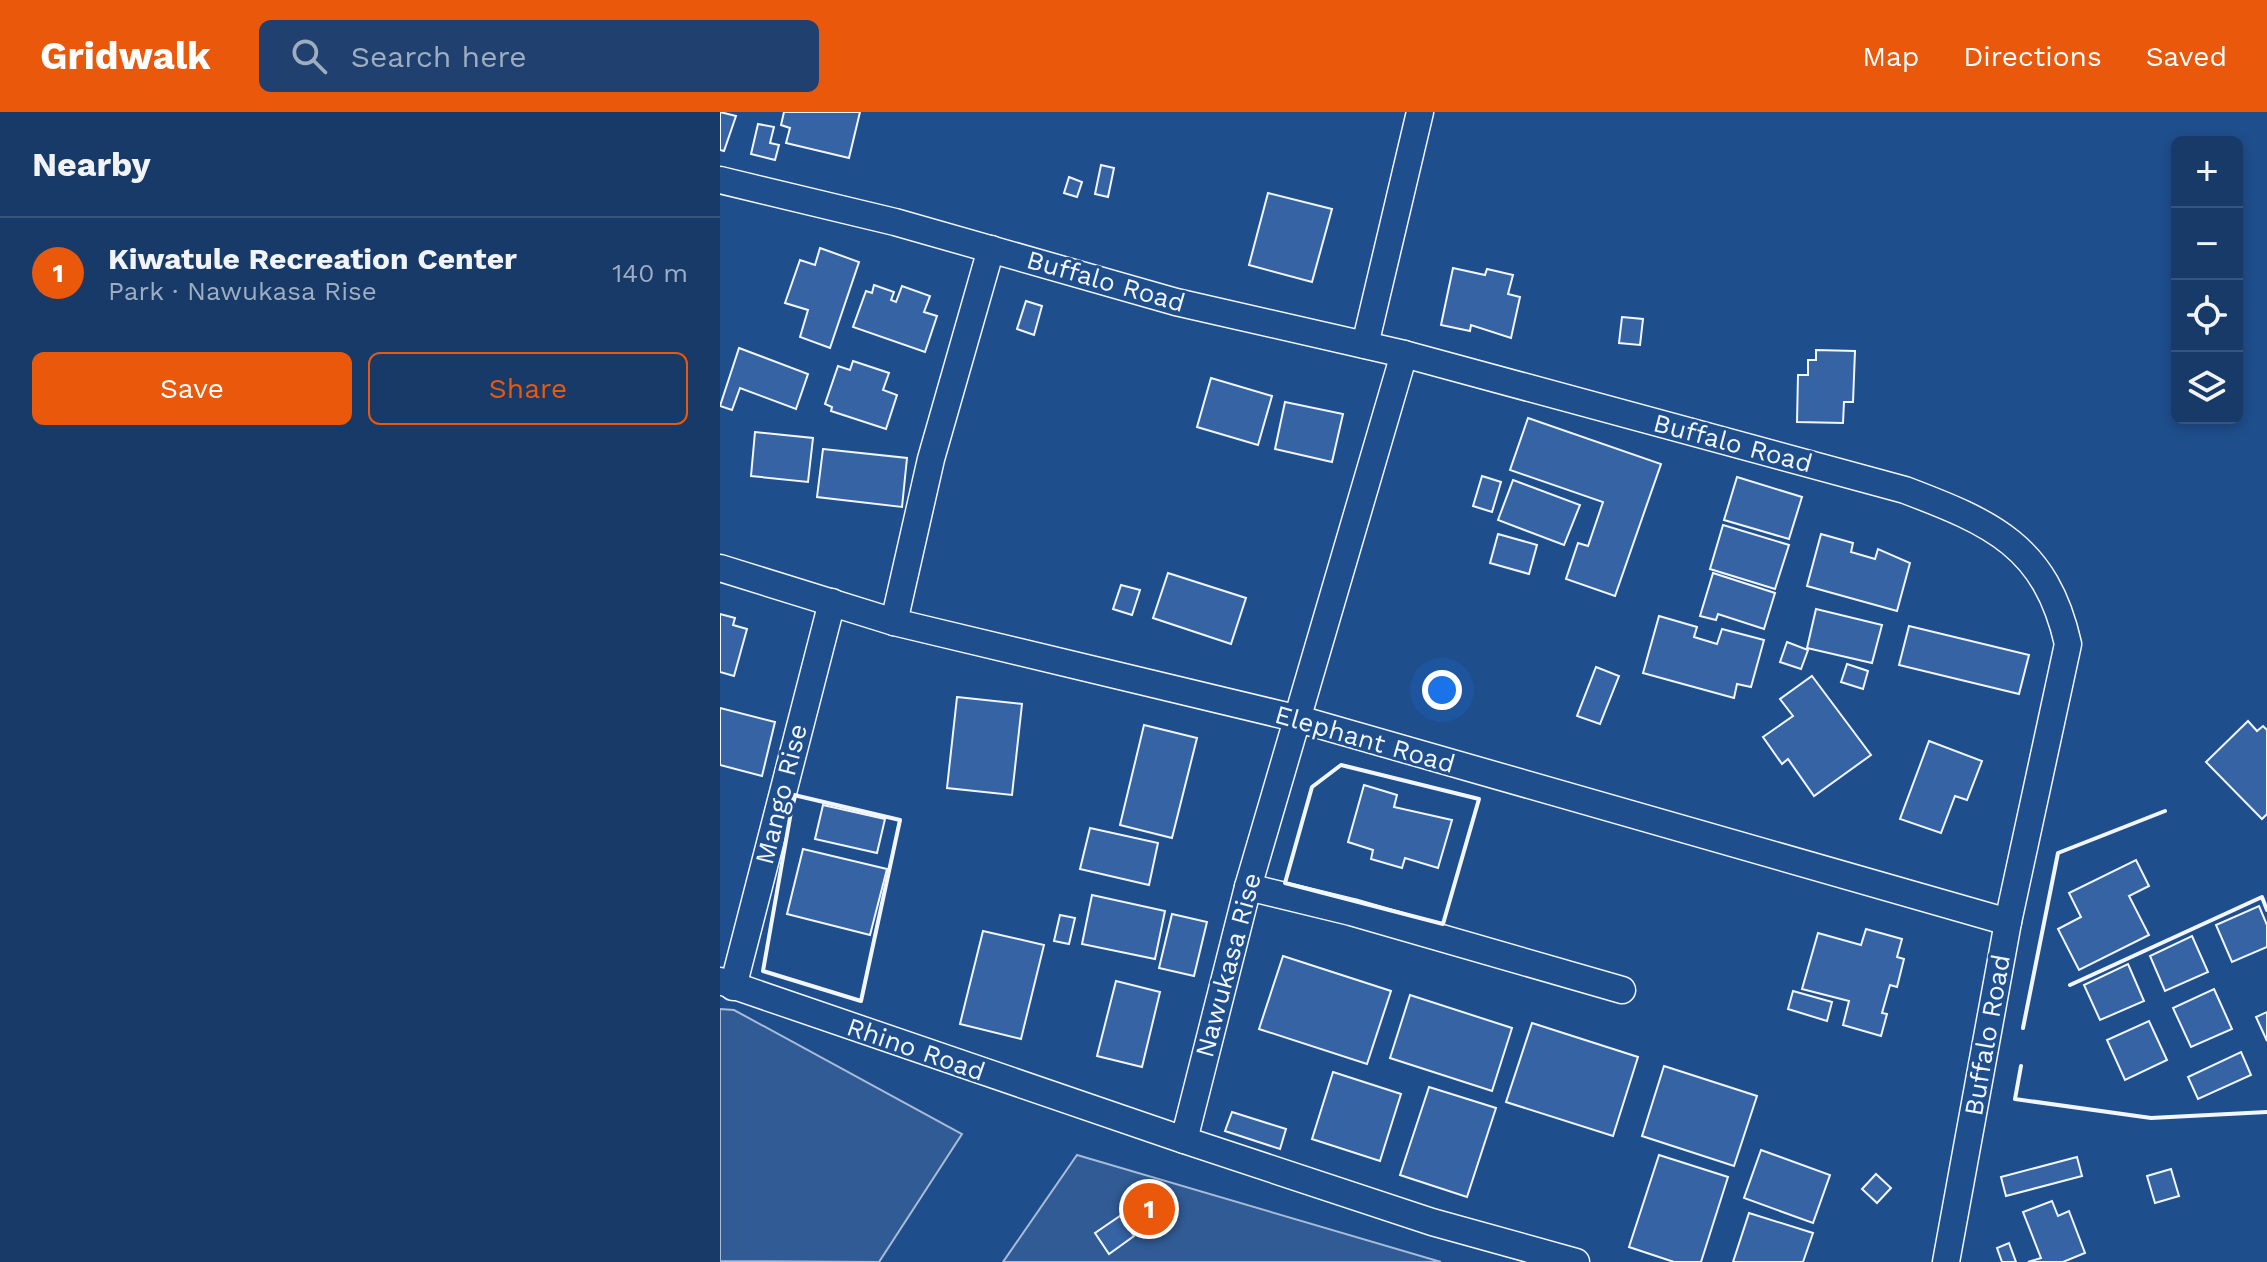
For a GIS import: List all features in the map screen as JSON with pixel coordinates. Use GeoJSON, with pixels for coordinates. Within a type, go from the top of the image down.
{"type":"FeatureCollection","features":[{"type":"Feature","properties":{"kind":"street"},"geometry":{"type":"LineString","coordinates":[[1365,345],[1420,112]]}},
{"type":"Feature","properties":{"kind":"street","name":"Buffalo Road"},"geometry":{"type":"LineString","coordinates":[[720,180],[991,249],[1176,302],[1404,354],[1905,490],[1972,516],[2014,544],[2045,578],[2060,605],[2068,644],[2008,922],[1946,1262]]}},
{"type":"Feature","properties":{"kind":"street"},"geometry":{"type":"LineString","coordinates":[[894,622],[931,459],[991,249]]}},
{"type":"Feature","properties":{"kind":"street","name":"Nawukasa Rise"},"geometry":{"type":"LineString","coordinates":[[1184,1140],[1248,887],[1295,718],[1404,354]]}},
{"type":"Feature","properties":{"kind":"street","name":"Elephant Road"},"geometry":{"type":"LineString","coordinates":[[720,568],[894,622],[1295,718],[2008,922]]}},
{"type":"Feature","properties":{"kind":"street","name":"Mango Rise"},"geometry":{"type":"LineString","coordinates":[[726,984],[832,602]]}},
{"type":"Feature","properties":{"kind":"street"},"geometry":{"type":"LineString","coordinates":[[1248,887],[1351,912],[1622,990]]}},
{"type":"Feature","properties":{"kind":"street","name":"Rhino Road"},"geometry":{"type":"LineString","coordinates":[[726,984],[1184,1140]]}},
{"type":"Feature","properties":{"kind":"street"},"geometry":{"type":"LineString","coordinates":[[1184,1140],[1432,1222],[1576,1262]]}},
{"type":"Feature","properties":{"kind":"shaded area"},"geometry":{"type":"Polygon","coordinates":[[[720,1009],[734,1010],[962,1134],[879,1262],[720,1261],[720,1009]]]}},
{"type":"Feature","properties":{"kind":"shaded area"},"geometry":{"type":"Polygon","coordinates":[[[1077,1155],[1441,1262],[1003,1262],[1077,1155]]]}},
{"type":"Feature","properties":{"kind":"building"},"geometry":{"type":"Polygon","coordinates":[[[720,112],[736,116],[724,151],[720,150],[720,112]]]}},
{"type":"Feature","properties":{"kind":"building"},"geometry":{"type":"Polygon","coordinates":[[[784,112],[860,112],[849,158],[786,143],[790,128],[781,125],[784,112]]]}},
{"type":"Feature","properties":{"kind":"building"},"geometry":{"type":"Polygon","coordinates":[[[758,124],[774,127],[770,143],[779,145],[775,160],[751,154],[758,124]]]}},
{"type":"Feature","properties":{"kind":"building"},"geometry":{"type":"Polygon","coordinates":[[[1101,165],[1114,168],[1108,197],[1095,194],[1101,165]]]}},
{"type":"Feature","properties":{"kind":"building"},"geometry":{"type":"Polygon","coordinates":[[[1069,177],[1082,182],[1077,197],[1064,193],[1069,177]]]}},
{"type":"Feature","properties":{"kind":"building"},"geometry":{"type":"Polygon","coordinates":[[[1268,193],[1332,209],[1312,282],[1249,265],[1268,193]]]}},
{"type":"Feature","properties":{"kind":"building"},"geometry":{"type":"Polygon","coordinates":[[[820,248],[859,262],[830,348],[800,337],[808,310],[785,303],[800,260],[815,265],[820,248]]]}},
{"type":"Feature","properties":{"kind":"building"},"geometry":{"type":"Polygon","coordinates":[[[1453,268],[1485,275],[1487,269],[1513,275],[1508,294],[1520,297],[1511,338],[1471,325],[1470,331],[1441,325],[1453,268]]]}},
{"type":"Feature","properties":{"kind":"building"},"geometry":{"type":"Polygon","coordinates":[[[874,285],[894,292],[891,300],[896,302],[902,286],[930,296],[924,312],[937,316],[925,352],[853,327],[866,291],[872,293],[874,285]]]}},
{"type":"Feature","properties":{"kind":"building"},"geometry":{"type":"Polygon","coordinates":[[[1026,301],[1042,306],[1034,335],[1017,329],[1026,301]]]}},
{"type":"Feature","properties":{"kind":"building"},"geometry":{"type":"Polygon","coordinates":[[[1622,317],[1643,319],[1640,345],[1619,343],[1622,317]]]}},
{"type":"Feature","properties":{"kind":"building"},"geometry":{"type":"Polygon","coordinates":[[[739,348],[808,374],[796,409],[740,388],[732,410],[720,406],[739,348]]]}},
{"type":"Feature","properties":{"kind":"building"},"geometry":{"type":"Polygon","coordinates":[[[1816,350],[1855,351],[1853,402],[1844,402],[1843,423],[1797,422],[1798,375],[1808,375],[1808,360],[1816,360],[1816,350]]]}},
{"type":"Feature","properties":{"kind":"building"},"geometry":{"type":"Polygon","coordinates":[[[853,361],[889,373],[883,390],[897,395],[886,429],[831,411],[832,407],[825,404],[838,366],[850,370],[853,361]]]}},
{"type":"Feature","properties":{"kind":"building"},"geometry":{"type":"Polygon","coordinates":[[[1211,378],[1272,396],[1258,445],[1197,427],[1211,378]]]}},
{"type":"Feature","properties":{"kind":"building"},"geometry":{"type":"Polygon","coordinates":[[[1285,402],[1343,414],[1332,462],[1275,449],[1285,402]]]}},
{"type":"Feature","properties":{"kind":"building"},"geometry":{"type":"Polygon","coordinates":[[[1528,418],[1661,464],[1615,596],[1566,579],[1578,543],[1588,546],[1603,502],[1510,470],[1528,418]]]}},
{"type":"Feature","properties":{"kind":"building"},"geometry":{"type":"Polygon","coordinates":[[[755,432],[813,438],[808,482],[751,476],[755,432]]]}},
{"type":"Feature","properties":{"kind":"building"},"geometry":{"type":"Polygon","coordinates":[[[823,449],[907,458],[902,507],[817,497],[823,449]]]}},
{"type":"Feature","properties":{"kind":"building"},"geometry":{"type":"Polygon","coordinates":[[[1482,476],[1501,482],[1492,512],[1473,506],[1482,476]]]}},
{"type":"Feature","properties":{"kind":"building"},"geometry":{"type":"Polygon","coordinates":[[[1737,477],[1802,497],[1789,539],[1724,520],[1737,477]]]}},
{"type":"Feature","properties":{"kind":"building"},"geometry":{"type":"Polygon","coordinates":[[[1513,480],[1580,505],[1564,545],[1498,520],[1513,480]]]}},
{"type":"Feature","properties":{"kind":"building"},"geometry":{"type":"Polygon","coordinates":[[[1723,525],[1789,545],[1775,589],[1710,569],[1723,525]]]}},
{"type":"Feature","properties":{"kind":"building"},"geometry":{"type":"Polygon","coordinates":[[[1498,534],[1537,545],[1529,574],[1490,563],[1498,534]]]}},
{"type":"Feature","properties":{"kind":"building"},"geometry":{"type":"Polygon","coordinates":[[[1821,534],[1853,543],[1851,552],[1875,559],[1878,549],[1910,563],[1897,611],[1807,586],[1821,534]]]}},
{"type":"Feature","properties":{"kind":"building"},"geometry":{"type":"Polygon","coordinates":[[[1168,573],[1246,598],[1231,644],[1153,618],[1168,573]]]}},
{"type":"Feature","properties":{"kind":"building"},"geometry":{"type":"Polygon","coordinates":[[[1713,573],[1775,593],[1764,629],[1718,614],[1716,620],[1700,616],[1713,573]]]}},
{"type":"Feature","properties":{"kind":"building"},"geometry":{"type":"Polygon","coordinates":[[[1121,585],[1140,590],[1132,615],[1113,609],[1121,585]]]}},
{"type":"Feature","properties":{"kind":"building"},"geometry":{"type":"Polygon","coordinates":[[[1816,609],[1882,625],[1872,663],[1807,648],[1816,609]]]}},
{"type":"Feature","properties":{"kind":"building"},"geometry":{"type":"Polygon","coordinates":[[[720,614],[735,618],[733,625],[747,629],[734,676],[720,672],[720,614]]]}},
{"type":"Feature","properties":{"kind":"building"},"geometry":{"type":"Polygon","coordinates":[[[1659,616],[1697,627],[1694,637],[1717,644],[1722,629],[1764,640],[1751,687],[1737,684],[1734,698],[1643,673],[1659,616]]]}},
{"type":"Feature","properties":{"kind":"building"},"geometry":{"type":"Polygon","coordinates":[[[1909,626],[2029,655],[2019,694],[1899,665],[1909,626]]]}},
{"type":"Feature","properties":{"kind":"building"},"geometry":{"type":"Polygon","coordinates":[[[1787,642],[1808,650],[1801,669],[1780,662],[1787,642]]]}},
{"type":"Feature","properties":{"kind":"building"},"geometry":{"type":"Polygon","coordinates":[[[1847,664],[1868,671],[1863,689],[1841,682],[1847,664]]]}},
{"type":"Feature","properties":{"kind":"building"},"geometry":{"type":"Polygon","coordinates":[[[1596,667],[1619,676],[1600,724],[1577,716],[1596,667]]]}},
{"type":"Feature","properties":{"kind":"building"},"geometry":{"type":"Polygon","coordinates":[[[1812,676],[1871,755],[1814,796],[1788,759],[1782,764],[1763,737],[1793,716],[1780,699],[1812,676]]]}},
{"type":"Feature","properties":{"kind":"building"},"geometry":{"type":"Polygon","coordinates":[[[957,697],[1022,704],[1012,795],[947,788],[957,697]]]}},
{"type":"Feature","properties":{"kind":"building"},"geometry":{"type":"Polygon","coordinates":[[[720,708],[775,722],[762,776],[720,765],[720,708]]]}},
{"type":"Feature","properties":{"kind":"building"},"geometry":{"type":"Polygon","coordinates":[[[2248,721],[2257,731],[2263,726],[2267,730],[2267,814],[2262,819],[2206,762],[2248,721]]]}},
{"type":"Feature","properties":{"kind":"building"},"geometry":{"type":"Polygon","coordinates":[[[1144,725],[1197,738],[1172,838],[1120,825],[1144,725]]]}},
{"type":"Feature","properties":{"kind":"building"},"geometry":{"type":"Polygon","coordinates":[[[1929,741],[1982,761],[1967,800],[1955,796],[1941,833],[1900,819],[1929,741]]]}},
{"type":"Feature","properties":{"kind":"building"},"geometry":{"type":"Polygon","coordinates":[[[1364,785],[1397,795],[1394,807],[1452,820],[1438,868],[1405,858],[1402,868],[1371,859],[1373,850],[1348,842],[1364,785]]]}},
{"type":"Feature","properties":{"kind":"building"},"geometry":{"type":"Polygon","coordinates":[[[823,805],[885,819],[877,853],[815,839],[823,805]]]}},
{"type":"Feature","properties":{"kind":"building"},"geometry":{"type":"Polygon","coordinates":[[[1090,828],[1158,843],[1149,885],[1080,869],[1090,828]]]}},
{"type":"Feature","properties":{"kind":"building"},"geometry":{"type":"Polygon","coordinates":[[[803,849],[887,869],[870,935],[787,914],[803,849]]]}},
{"type":"Feature","properties":{"kind":"building"},"geometry":{"type":"Polygon","coordinates":[[[2136,860],[2149,886],[2129,896],[2149,935],[2079,970],[2058,929],[2081,917],[2069,893],[2136,860]]]}},
{"type":"Feature","properties":{"kind":"building"},"geometry":{"type":"Polygon","coordinates":[[[1092,895],[1165,911],[1155,959],[1082,944],[1092,895]]]}},
{"type":"Feature","properties":{"kind":"building"},"geometry":{"type":"Polygon","coordinates":[[[2259,906],[2267,925],[2267,947],[2232,962],[2216,925],[2259,906]]]}},
{"type":"Feature","properties":{"kind":"building"},"geometry":{"type":"Polygon","coordinates":[[[1172,914],[1207,922],[1194,976],[1159,968],[1172,914]]]}},
{"type":"Feature","properties":{"kind":"building"},"geometry":{"type":"Polygon","coordinates":[[[1060,915],[1075,918],[1069,944],[1054,941],[1060,915]]]}},
{"type":"Feature","properties":{"kind":"building"},"geometry":{"type":"Polygon","coordinates":[[[1866,929],[1902,939],[1897,957],[1904,959],[1897,987],[1890,985],[1882,1013],[1887,1014],[1881,1036],[1843,1025],[1849,1001],[1802,989],[1818,933],[1861,945],[1866,929]]]}},
{"type":"Feature","properties":{"kind":"building"},"geometry":{"type":"Polygon","coordinates":[[[983,931],[1044,945],[1021,1039],[960,1024],[983,931]]]}},
{"type":"Feature","properties":{"kind":"building"},"geometry":{"type":"Polygon","coordinates":[[[2192,936],[2208,972],[2165,991],[2150,956],[2192,936]]]}},
{"type":"Feature","properties":{"kind":"building"},"geometry":{"type":"Polygon","coordinates":[[[1283,956],[1391,991],[1367,1064],[1259,1029],[1283,956]]]}},
{"type":"Feature","properties":{"kind":"building"},"geometry":{"type":"Polygon","coordinates":[[[2128,964],[2144,1001],[2100,1020],[2084,985],[2128,964]]]}},
{"type":"Feature","properties":{"kind":"building"},"geometry":{"type":"Polygon","coordinates":[[[1116,981],[1160,992],[1142,1067],[1097,1056],[1116,981]]]}},
{"type":"Feature","properties":{"kind":"building"},"geometry":{"type":"Polygon","coordinates":[[[2214,989],[2232,1029],[2191,1047],[2173,1008],[2214,989]]]}},
{"type":"Feature","properties":{"kind":"building"},"geometry":{"type":"Polygon","coordinates":[[[1793,991],[1832,1002],[1827,1021],[1788,1009],[1793,991]]]}},
{"type":"Feature","properties":{"kind":"building"},"geometry":{"type":"Polygon","coordinates":[[[1410,995],[1512,1028],[1492,1091],[1390,1058],[1410,995]]]}},
{"type":"Feature","properties":{"kind":"building"},"geometry":{"type":"Polygon","coordinates":[[[2267,1012],[2267,1041],[2256,1017],[2267,1012]]]}},
{"type":"Feature","properties":{"kind":"building"},"geometry":{"type":"Polygon","coordinates":[[[2149,1021],[2167,1060],[2125,1080],[2107,1040],[2149,1021]]]}},
{"type":"Feature","properties":{"kind":"building"},"geometry":{"type":"Polygon","coordinates":[[[1532,1023],[1638,1057],[1613,1136],[1506,1102],[1532,1023]]]}},
{"type":"Feature","properties":{"kind":"building"},"geometry":{"type":"Polygon","coordinates":[[[2241,1052],[2251,1075],[2198,1099],[2188,1077],[2241,1052]]]}},
{"type":"Feature","properties":{"kind":"building"},"geometry":{"type":"Polygon","coordinates":[[[1664,1066],[1757,1096],[1734,1166],[1642,1136],[1664,1066]]]}},
{"type":"Feature","properties":{"kind":"building"},"geometry":{"type":"Polygon","coordinates":[[[1333,1072],[1401,1094],[1380,1161],[1312,1139],[1333,1072]]]}},
{"type":"Feature","properties":{"kind":"building"},"geometry":{"type":"Polygon","coordinates":[[[1429,1087],[1496,1108],[1467,1197],[1400,1175],[1429,1087]]]}},
{"type":"Feature","properties":{"kind":"building"},"geometry":{"type":"Polygon","coordinates":[[[1232,1112],[1286,1129],[1280,1149],[1225,1131],[1232,1112]]]}},
{"type":"Feature","properties":{"kind":"building"},"geometry":{"type":"Polygon","coordinates":[[[1761,1150],[1830,1175],[1813,1223],[1744,1198],[1761,1150]]]}},
{"type":"Feature","properties":{"kind":"building"},"geometry":{"type":"Polygon","coordinates":[[[1659,1155],[1728,1177],[1701,1262],[1674,1262],[1629,1247],[1659,1155]]]}},
{"type":"Feature","properties":{"kind":"building"},"geometry":{"type":"Polygon","coordinates":[[[2077,1157],[2082,1176],[2006,1196],[2001,1177],[2077,1157]]]}},
{"type":"Feature","properties":{"kind":"building"},"geometry":{"type":"Polygon","coordinates":[[[2171,1169],[2179,1196],[2155,1203],[2147,1176],[2171,1169]]]}},
{"type":"Feature","properties":{"kind":"building"},"geometry":{"type":"Polygon","coordinates":[[[1876,1174],[1891,1188],[1877,1203],[1862,1189],[1876,1174]]]}},
{"type":"Feature","properties":{"kind":"building"},"geometry":{"type":"Polygon","coordinates":[[[2052,1201],[2058,1216],[2069,1211],[2085,1253],[2063,1262],[2028,1262],[2041,1258],[2023,1212],[2052,1201]]]}},
{"type":"Feature","properties":{"kind":"building"},"geometry":{"type":"Polygon","coordinates":[[[1749,1213],[1813,1233],[1803,1262],[1733,1262],[1749,1213]]]}},
{"type":"Feature","properties":{"kind":"building"},"geometry":{"type":"Polygon","coordinates":[[[1120,1216],[1134,1236],[1109,1254],[1095,1233],[1120,1216]]]}},
{"type":"Feature","properties":{"kind":"building"},"geometry":{"type":"Polygon","coordinates":[[[2009,1243],[2016,1262],[2002,1262],[1997,1248],[2009,1243]]]}},
{"type":"Feature","properties":{"kind":"wall"},"geometry":{"type":"LineString","coordinates":[[1341,765],[1479,799],[1443,924],[1285,883],[1312,787],[1341,765]]}},
{"type":"Feature","properties":{"kind":"wall"},"geometry":{"type":"LineString","coordinates":[[794,795],[900,820],[861,1001],[763,971],[794,795]]}},
{"type":"Feature","properties":{"kind":"wall"},"geometry":{"type":"LineString","coordinates":[[2023,1028],[2058,853],[2165,811]]}},
{"type":"Feature","properties":{"kind":"wall"},"geometry":{"type":"LineString","coordinates":[[2070,985],[2262,897],[2267,910]]}},
{"type":"Feature","properties":{"kind":"wall"},"geometry":{"type":"LineString","coordinates":[[2021,1066],[2015,1099],[2151,1118],[2267,1112]]}},
{"type":"Feature","properties":{"kind":"place","name":"Kiwatule Recreation Center"},"geometry":{"type":"Point","coordinates":[1149,1209]}}]}
